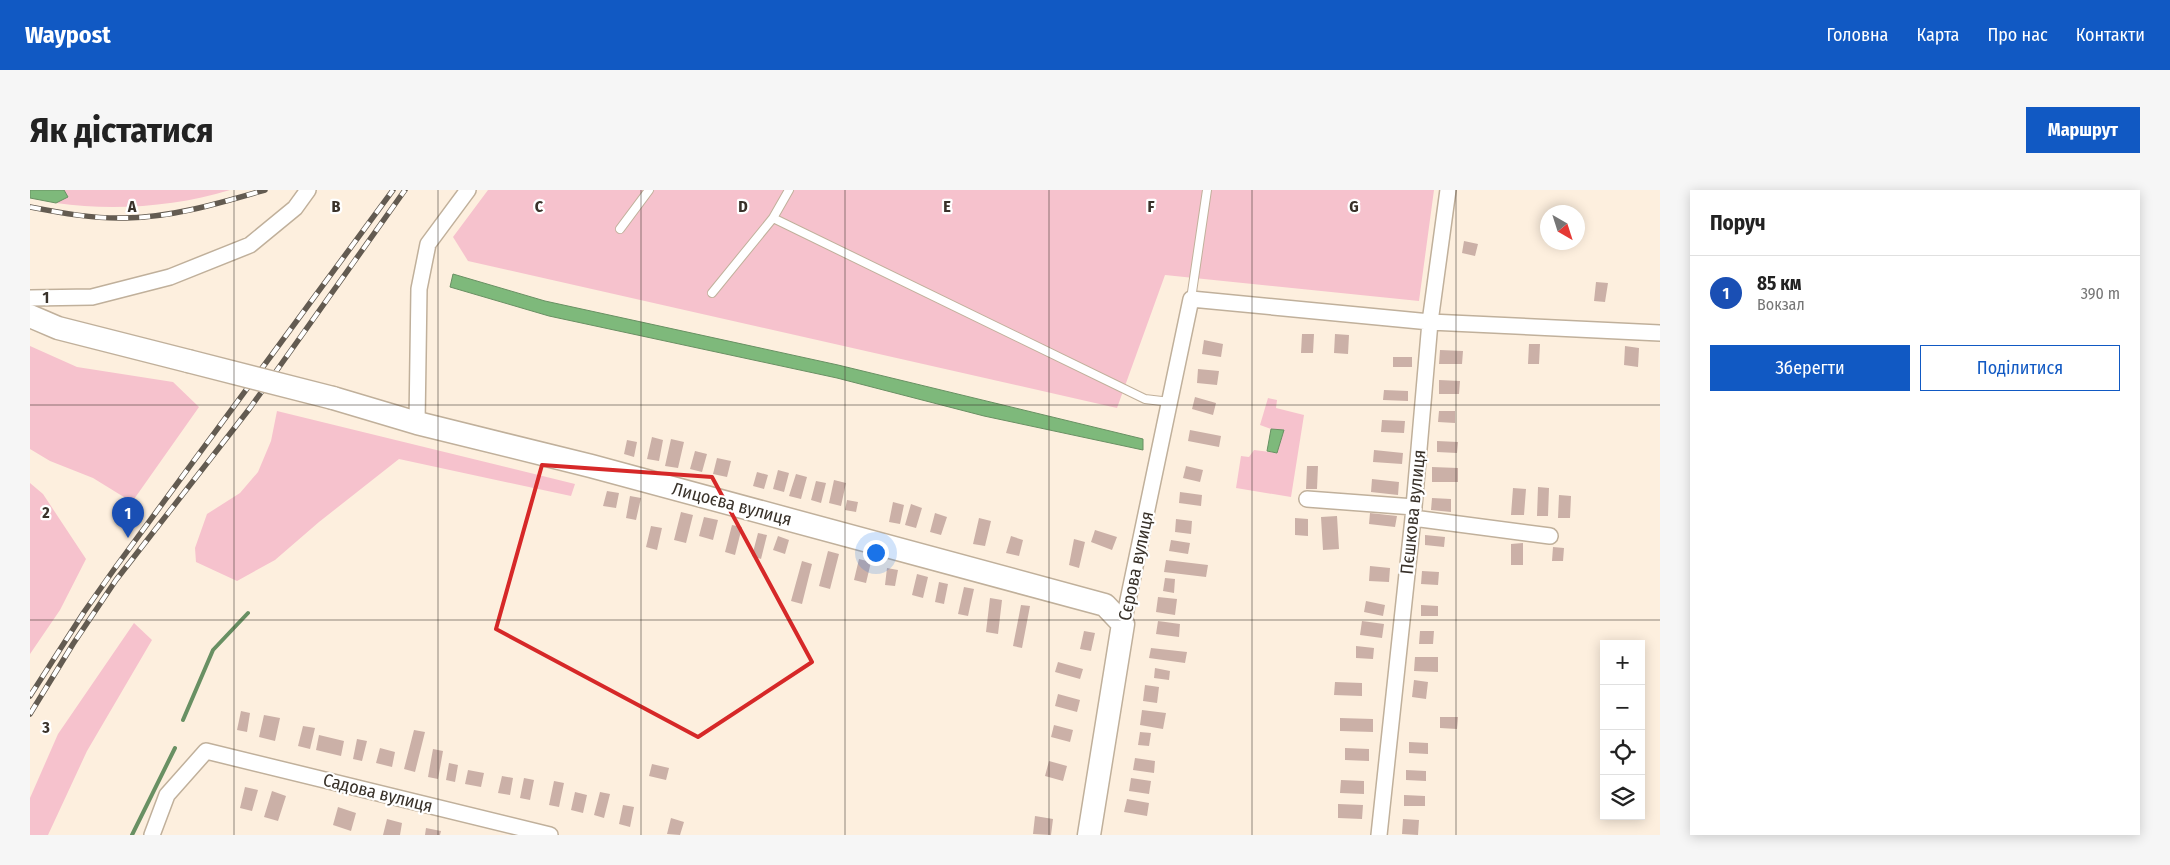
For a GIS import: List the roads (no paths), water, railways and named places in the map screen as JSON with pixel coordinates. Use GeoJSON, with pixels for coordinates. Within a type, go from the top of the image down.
{"type":"FeatureCollection","features":[{"type":"Feature","properties":{"kind":"street"},"geometry":{"type":"LineString","coordinates":[[30,298],[92,297],[170,277],[250,245],[294,208],[308,190]]}},
{"type":"Feature","properties":{"kind":"street"},"geometry":{"type":"LineString","coordinates":[[417,423],[419,289],[428,244],[468,190]]}},
{"type":"Feature","properties":{"kind":"street","name":"Пєшкова вулиця"},"geometry":{"type":"LineString","coordinates":[[1378,835],[1413,513],[1430,322],[1448,190]]}},
{"type":"Feature","properties":{"kind":"street"},"geometry":{"type":"LineString","coordinates":[[1191,299],[1430,322],[1660,333]]}},
{"type":"Feature","properties":{"kind":"street","name":"Сєрова вулиця"},"geometry":{"type":"LineString","coordinates":[[1089,835],[1123,624],[1191,299]]}},
{"type":"Feature","properties":{"kind":"street","name":"Лицоєва вулиця"},"geometry":{"type":"LineString","coordinates":[[30,316],[58,328],[333,398],[417,423],[591,466],[1105,605],[1123,624]]}},
{"type":"Feature","properties":{"kind":"street"},"geometry":{"type":"LineString","coordinates":[[1307,498],[1413,513],[1550,536]]}},
{"type":"Feature","properties":{"kind":"street","name":"Садова вулиця"},"geometry":{"type":"LineString","coordinates":[[152,835],[167,795],[206,751],[550,835]]}},
{"type":"Feature","properties":{"kind":"lane"},"geometry":{"type":"LineString","coordinates":[[620,229],[649,190]]}},
{"type":"Feature","properties":{"kind":"lane"},"geometry":{"type":"LineString","coordinates":[[712,293],[773,218],[789,190]]}},
{"type":"Feature","properties":{"kind":"lane"},"geometry":{"type":"LineString","coordinates":[[1191,299],[1207,190]]}},
{"type":"Feature","properties":{"kind":"lane"},"geometry":{"type":"LineString","coordinates":[[773,218],[1145,399],[1170,402]]}},
{"type":"Feature","properties":{"kind":"waterway"},"geometry":{"type":"LineString","coordinates":[[183,720],[213,650],[248,613]]}},
{"type":"Feature","properties":{"kind":"waterway"},"geometry":{"type":"LineString","coordinates":[[132,835],[175,748]]}},
{"type":"Feature","properties":{"kind":"railway"},"geometry":{"type":"LineString","coordinates":[[30,207],[90,217],[144,217],[197,209],[265,190]]}},
{"type":"Feature","properties":{"kind":"railway"},"geometry":{"type":"LineString","coordinates":[[30,696],[115,568],[393,190]]}},
{"type":"Feature","properties":{"kind":"railway"},"geometry":{"type":"LineString","coordinates":[[30,714],[73,644],[116,580],[250,408],[405,190]]}},
{"type":"Feature","properties":{"kind":"place","name":"85 км"},"geometry":{"type":"Point","coordinates":[128,538]}}]}
